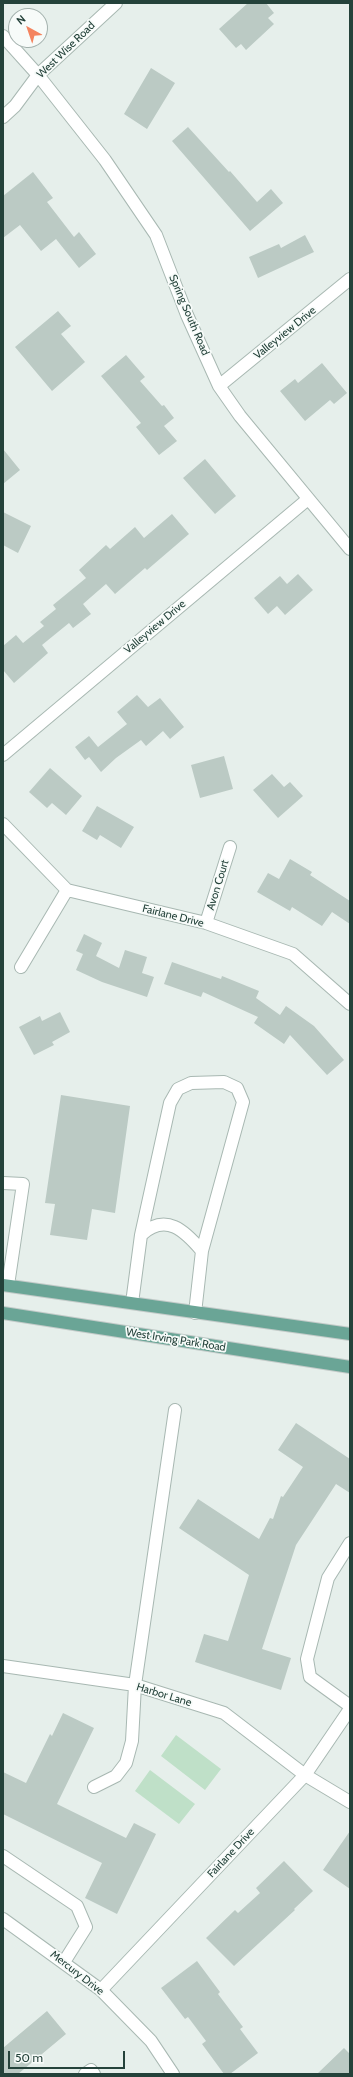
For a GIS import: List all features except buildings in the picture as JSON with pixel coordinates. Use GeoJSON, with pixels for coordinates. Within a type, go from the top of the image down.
{"type":"FeatureCollection","features":[{"type":"Feature","properties":{"kind":"main road"},"geometry":{"type":"LineString","coordinates":[[5,1285],[350,1334]]}},
{"type":"Feature","properties":{"kind":"main road","name":"West Irving Park Road"},"geometry":{"type":"LineString","coordinates":[[3,1313],[350,1367]]}},
{"type":"Feature","properties":{"kind":"street","name":"West Wise Road"},"geometry":{"type":"LineString","coordinates":[[3,117],[15,106],[38,74],[116,3]]}},
{"type":"Feature","properties":{"kind":"street","name":"Spring South Road"},"geometry":{"type":"LineString","coordinates":[[3,36],[38,74],[105,160],[156,235],[188,315],[219,386],[240,416],[350,549]]}},
{"type":"Feature","properties":{"kind":"street","name":"Valleyview Drive"},"geometry":{"type":"LineString","coordinates":[[219,386],[350,279]]}},
{"type":"Feature","properties":{"kind":"street","name":"Valleyview Drive"},"geometry":{"type":"LineString","coordinates":[[3,755],[308,499]]}},
{"type":"Feature","properties":{"kind":"street"},"geometry":{"type":"LineString","coordinates":[[3,824],[67,890],[21,966]]}},
{"type":"Feature","properties":{"kind":"street","name":"Avon Court"},"geometry":{"type":"LineString","coordinates":[[206,923],[230,847]]}},
{"type":"Feature","properties":{"kind":"street","name":"Fairlane Drive"},"geometry":{"type":"LineString","coordinates":[[67,890],[206,923],[293,954],[350,1004]]}},
{"type":"Feature","properties":{"kind":"street"},"geometry":{"type":"LineString","coordinates":[[132,1303],[141,1235],[170,1103],[178,1089],[190,1083],[224,1082],[237,1088],[243,1102],[202,1251],[195,1313]]}},
{"type":"Feature","properties":{"kind":"street"},"geometry":{"type":"LineString","coordinates":[[3,1183],[23,1184],[5,1285]]}},
{"type":"Feature","properties":{"kind":"street"},"geometry":{"type":"LineString","coordinates":[[141,1235],[148,1229],[164,1224],[186,1232],[202,1251]]}},
{"type":"Feature","properties":{"kind":"street"},"geometry":{"type":"LineString","coordinates":[[94,1787],[116,1776],[126,1763],[132,1741],[134,1685],[175,1410]]}},
{"type":"Feature","properties":{"kind":"street"},"geometry":{"type":"LineString","coordinates":[[350,1543],[328,1578],[308,1660],[310,1677],[350,1707]]}},
{"type":"Feature","properties":{"kind":"street","name":"Harbor Lane"},"geometry":{"type":"LineString","coordinates":[[3,1666],[134,1685],[224,1714],[305,1775],[350,1802]]}},
{"type":"Feature","properties":{"kind":"street","name":"Fairlane Drive"},"geometry":{"type":"LineString","coordinates":[[101,1990],[305,1775],[350,1707]]}},
{"type":"Feature","properties":{"kind":"street"},"geometry":{"type":"LineString","coordinates":[[3,1856],[77,1906],[86,1927],[64,1962]]}},
{"type":"Feature","properties":{"kind":"street","name":"Mercury Drive"},"geometry":{"type":"LineString","coordinates":[[3,1919],[101,1990],[151,2041],[173,2074]]}},
{"type":"Feature","properties":{"kind":"street"},"geometry":{"type":"LineString","coordinates":[[85,2074],[91,2070],[94,2074]]}},
{"type":"Feature","properties":{"kind":"green space"},"geometry":{"type":"Polygon","coordinates":[[[176,1735],[221,1769],[205,1790],[161,1756],[176,1735]]]}},
{"type":"Feature","properties":{"kind":"green space"},"geometry":{"type":"Polygon","coordinates":[[[150,1770],[195,1804],[179,1824],[135,1791],[150,1770]]]}}]}
